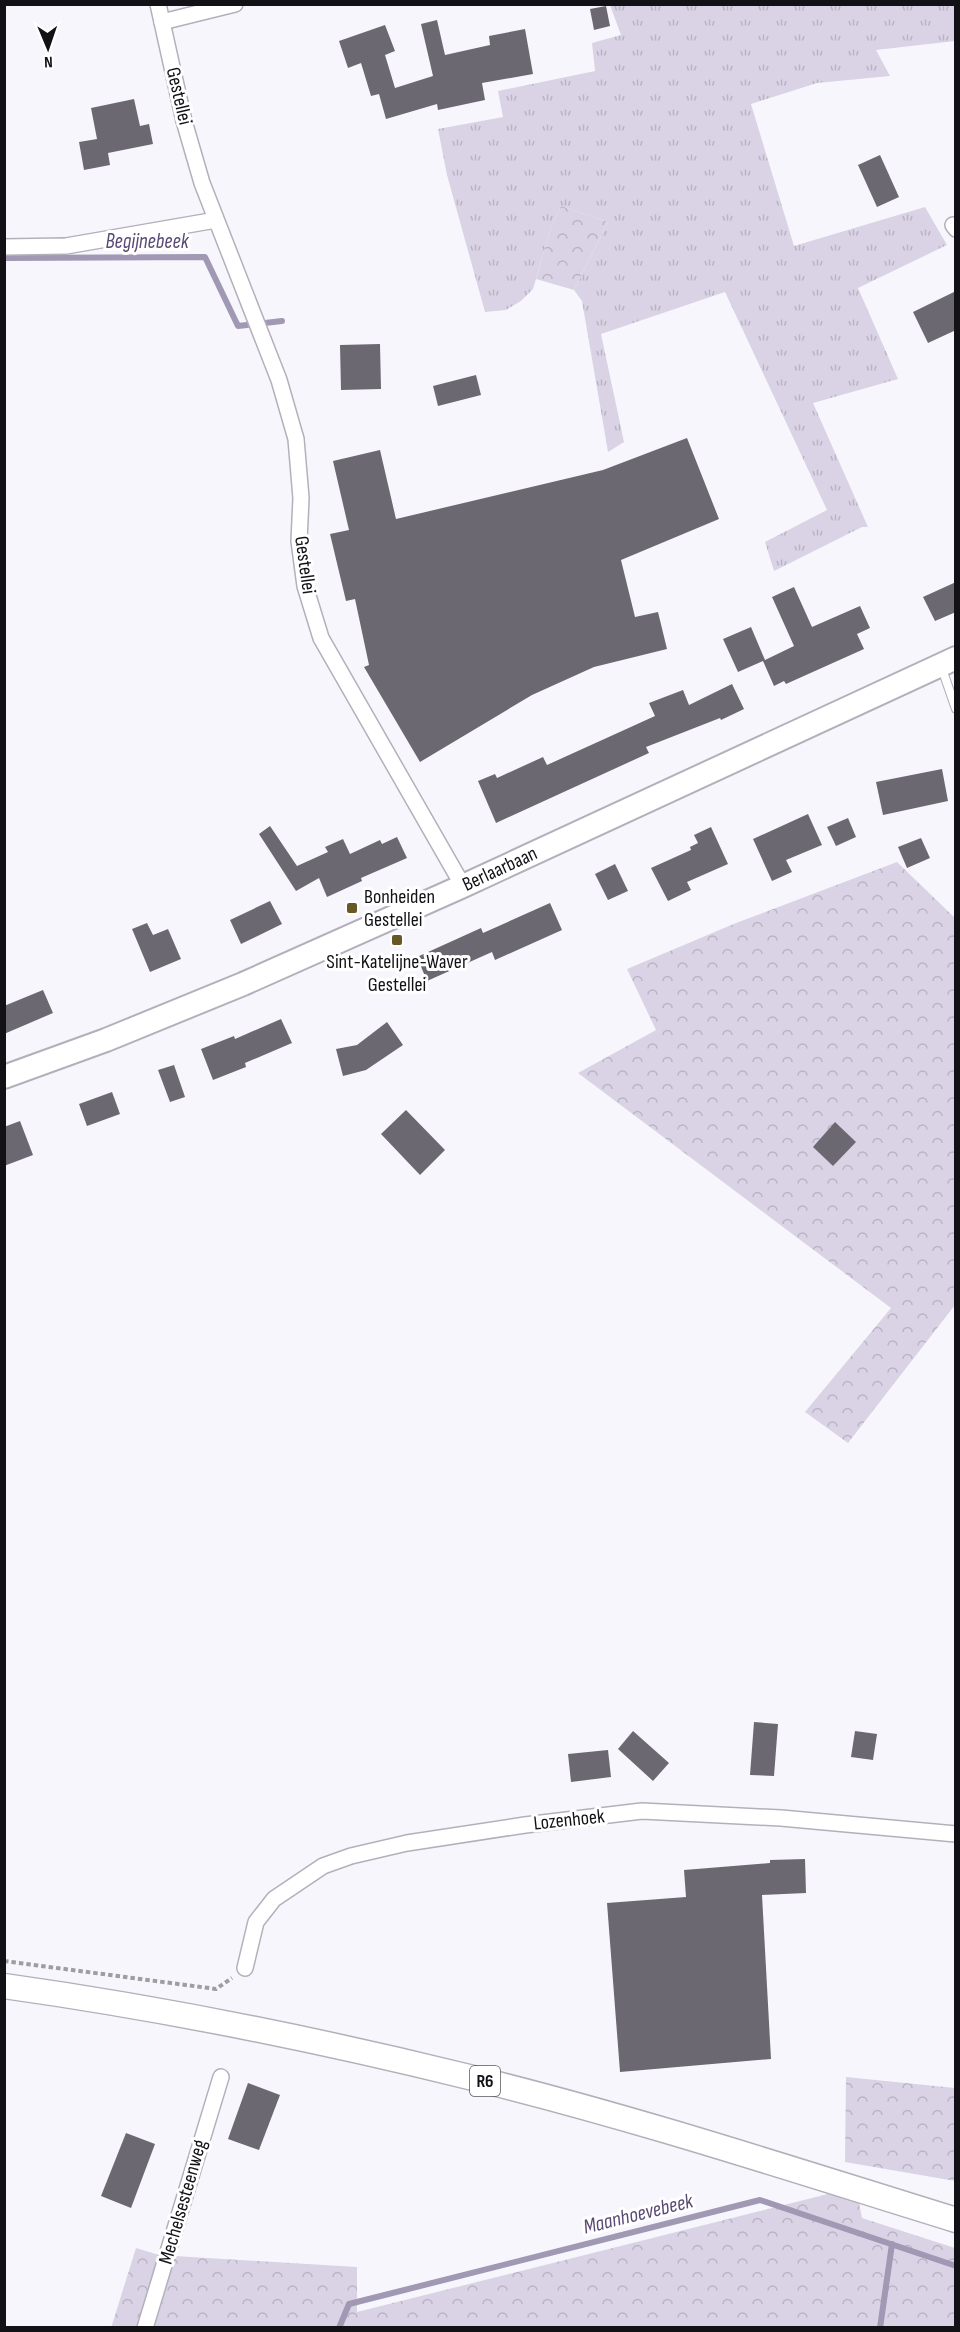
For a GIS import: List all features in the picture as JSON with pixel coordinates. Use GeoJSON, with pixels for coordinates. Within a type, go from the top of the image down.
{"type":"FeatureCollection","features":[{"type":"Feature","properties":{"kind":"main road","name":"R6"},"geometry":{"type":"LineString","coordinates":[[4,1986],[161,2010],[328,2043],[460,2075],[609,2115],[956,2220]]}},
{"type":"Feature","properties":{"kind":"street","name":"Gestellei"},"geometry":{"type":"LineString","coordinates":[[158,4],[184,121],[202,183],[279,380],[296,439],[301,498],[299,541],[305,586],[321,638],[463,886]]}},
{"type":"Feature","properties":{"kind":"street"},"geometry":{"type":"LineString","coordinates":[[162,22],[235,4]]}},
{"type":"Feature","properties":{"kind":"street"},"geometry":{"type":"LineString","coordinates":[[4,247],[66,246],[216,220]]}},
{"type":"Feature","properties":{"kind":"street","name":"Berlaarbaan"},"geometry":{"type":"LineString","coordinates":[[4,1077],[106,1040],[243,984],[463,886],[948,662]]}},
{"type":"Feature","properties":{"kind":"street","name":"Lozenhoek"},"geometry":{"type":"LineString","coordinates":[[245,1968],[256,1922],[274,1899],[323,1866],[351,1856],[407,1843],[525,1824],[642,1811],[781,1818],[956,1834]]}},
{"type":"Feature","properties":{"kind":"street","name":"Mechelsesteenweg"},"geometry":{"type":"LineString","coordinates":[[145,2328],[221,2078]]}},
{"type":"Feature","properties":{"kind":"lane"},"geometry":{"type":"LineString","coordinates":[[948,662],[956,709]]}},
{"type":"Feature","properties":{"kind":"path"},"geometry":{"type":"LineString","coordinates":[[4,1961],[216,1989],[245,1968]]}},
{"type":"Feature","properties":{"kind":"green space"},"geometry":{"type":"Polygon","coordinates":[[[610,5],[955,5],[955,41],[876,50],[890,76],[817,83],[751,104],[794,246],[925,207],[947,245],[858,288],[898,379],[813,403],[868,527],[862,527],[774,571],[765,542],[827,510],[725,292],[601,334],[624,442],[608,452],[582,301],[574,290],[608,222],[561,206],[550,231],[533,289],[521,301],[506,310],[485,312],[447,175],[438,129],[503,117],[498,91],[595,71],[592,43],[621,35],[610,5]]]}},
{"type":"Feature","properties":{"kind":"green space"},"geometry":{"type":"Polygon","coordinates":[[[561,206],[608,222],[574,290],[536,279],[550,231],[561,206]]]}},
{"type":"Feature","properties":{"kind":"green space"},"geometry":{"type":"Polygon","coordinates":[[[897,862],[955,918],[955,1305],[848,1443],[805,1412],[891,1308],[578,1073],[656,1030],[627,969],[736,923],[897,862]]]}},
{"type":"Feature","properties":{"kind":"green space"},"geometry":{"type":"Polygon","coordinates":[[[846,2077],[955,2088],[955,2181],[845,2162],[846,2077]]]}},
{"type":"Feature","properties":{"kind":"green space"},"geometry":{"type":"Polygon","coordinates":[[[856,2187],[862,2218],[955,2248],[955,2327],[111,2328],[136,2248],[159,2255],[357,2267],[357,2312],[856,2187]]]}},
{"type":"Feature","properties":{"kind":"building"},"geometry":{"type":"Polygon","coordinates":[[[606,6],[610,26],[594,30],[590,9],[606,6]]]}},
{"type":"Feature","properties":{"kind":"building"},"geometry":{"type":"Polygon","coordinates":[[[437,20],[445,55],[490,45],[489,36],[525,29],[533,74],[482,83],[485,100],[438,110],[437,104],[386,119],[379,94],[371,96],[361,63],[348,68],[339,41],[385,25],[395,51],[385,55],[395,88],[433,76],[421,24],[437,20]]]}},
{"type":"Feature","properties":{"kind":"building"},"geometry":{"type":"Polygon","coordinates":[[[134,99],[140,126],[149,124],[153,144],[108,153],[110,165],[84,170],[79,142],[97,139],[91,108],[134,99]]]}},
{"type":"Feature","properties":{"kind":"building"},"geometry":{"type":"Polygon","coordinates":[[[880,155],[899,197],[877,207],[858,165],[880,155]]]}},
{"type":"Feature","properties":{"kind":"building"},"geometry":{"type":"Polygon","coordinates":[[[956,291],[956,330],[928,343],[913,312],[956,291]]]}},
{"type":"Feature","properties":{"kind":"building"},"geometry":{"type":"Polygon","coordinates":[[[380,344],[381,389],[341,390],[340,345],[380,344]]]}},
{"type":"Feature","properties":{"kind":"building"},"geometry":{"type":"Polygon","coordinates":[[[476,375],[481,395],[438,406],[433,386],[476,375]]]}},
{"type":"Feature","properties":{"kind":"building"},"geometry":{"type":"Polygon","coordinates":[[[687,438],[719,519],[621,560],[635,617],[658,612],[667,649],[594,667],[532,695],[420,762],[364,667],[369,665],[355,599],[346,601],[330,534],[349,530],[333,461],[380,450],[396,519],[603,470],[687,438]]]}},
{"type":"Feature","properties":{"kind":"building"},"geometry":{"type":"Polygon","coordinates":[[[956,582],[956,612],[935,621],[923,597],[956,582]]]}},
{"type":"Feature","properties":{"kind":"building"},"geometry":{"type":"Polygon","coordinates":[[[794,587],[812,627],[860,606],[870,628],[857,634],[864,649],[786,684],[784,681],[774,686],[763,661],[738,672],[723,639],[751,627],[765,660],[794,646],[772,597],[794,587]]]}},
{"type":"Feature","properties":{"kind":"building"},"geometry":{"type":"Polygon","coordinates":[[[732,684],[744,709],[721,720],[720,718],[646,747],[649,753],[496,823],[478,781],[495,774],[497,778],[543,757],[547,765],[655,716],[649,703],[683,690],[689,705],[732,684]]]}},
{"type":"Feature","properties":{"kind":"building"},"geometry":{"type":"Polygon","coordinates":[[[942,769],[948,801],[883,815],[876,782],[942,769]]]}},
{"type":"Feature","properties":{"kind":"building"},"geometry":{"type":"Polygon","coordinates":[[[808,814],[822,845],[786,860],[792,872],[772,881],[753,839],[808,814]]]}},
{"type":"Feature","properties":{"kind":"building"},"geometry":{"type":"Polygon","coordinates":[[[848,818],[856,837],[836,846],[827,827],[848,818]]]}},
{"type":"Feature","properties":{"kind":"building"},"geometry":{"type":"Polygon","coordinates":[[[270,826],[297,866],[328,852],[325,847],[343,839],[350,854],[380,840],[382,844],[397,837],[407,858],[361,878],[362,881],[327,897],[319,878],[296,891],[259,834],[270,826]]]}},
{"type":"Feature","properties":{"kind":"building"},"geometry":{"type":"Polygon","coordinates":[[[711,827],[728,864],[687,882],[691,890],[668,901],[651,868],[691,850],[690,847],[698,843],[694,835],[711,827]]]}},
{"type":"Feature","properties":{"kind":"building"},"geometry":{"type":"Polygon","coordinates":[[[921,838],[930,858],[907,868],[898,847],[921,838]]]}},
{"type":"Feature","properties":{"kind":"building"},"geometry":{"type":"Polygon","coordinates":[[[615,864],[628,891],[608,900],[595,874],[615,864]]]}},
{"type":"Feature","properties":{"kind":"building"},"geometry":{"type":"Polygon","coordinates":[[[270,901],[282,924],[241,944],[230,920],[270,901]]]}},
{"type":"Feature","properties":{"kind":"building"},"geometry":{"type":"Polygon","coordinates":[[[550,903],[562,930],[495,960],[492,952],[427,981],[417,957],[481,928],[483,933],[550,903]]]}},
{"type":"Feature","properties":{"kind":"building"},"geometry":{"type":"Polygon","coordinates":[[[147,923],[153,935],[168,929],[181,959],[150,972],[132,929],[147,923]]]}},
{"type":"Feature","properties":{"kind":"building"},"geometry":{"type":"Polygon","coordinates":[[[43,990],[53,1013],[4,1034],[4,1006],[43,990]]]}},
{"type":"Feature","properties":{"kind":"building"},"geometry":{"type":"Polygon","coordinates":[[[281,1019],[292,1043],[245,1063],[246,1067],[213,1080],[201,1049],[234,1036],[235,1039],[281,1019]]]}},
{"type":"Feature","properties":{"kind":"building"},"geometry":{"type":"Polygon","coordinates":[[[387,1022],[403,1045],[366,1070],[343,1076],[336,1049],[357,1045],[387,1022]]]}},
{"type":"Feature","properties":{"kind":"building"},"geometry":{"type":"Polygon","coordinates":[[[174,1065],[185,1097],[170,1102],[158,1070],[174,1065]]]}},
{"type":"Feature","properties":{"kind":"building"},"geometry":{"type":"Polygon","coordinates":[[[112,1092],[120,1114],[87,1126],[79,1104],[112,1092]]]}},
{"type":"Feature","properties":{"kind":"building"},"geometry":{"type":"Polygon","coordinates":[[[406,1110],[445,1150],[420,1175],[381,1134],[406,1110]]]}},
{"type":"Feature","properties":{"kind":"building"},"geometry":{"type":"Polygon","coordinates":[[[20,1121],[33,1155],[4,1166],[4,1127],[20,1121]]]}},
{"type":"Feature","properties":{"kind":"building"},"geometry":{"type":"Polygon","coordinates":[[[835,1122],[856,1142],[833,1166],[813,1147],[835,1122]]]}},
{"type":"Feature","properties":{"kind":"building"},"geometry":{"type":"Polygon","coordinates":[[[754,1722],[778,1724],[774,1776],[750,1775],[754,1722]]]}},
{"type":"Feature","properties":{"kind":"building"},"geometry":{"type":"Polygon","coordinates":[[[633,1731],[669,1763],[653,1781],[618,1749],[633,1731]]]}},
{"type":"Feature","properties":{"kind":"building"},"geometry":{"type":"Polygon","coordinates":[[[855,1731],[877,1734],[873,1760],[851,1757],[855,1731]]]}},
{"type":"Feature","properties":{"kind":"building"},"geometry":{"type":"Polygon","coordinates":[[[608,1750],[611,1777],[571,1782],[568,1754],[608,1750]]]}},
{"type":"Feature","properties":{"kind":"building"},"geometry":{"type":"Polygon","coordinates":[[[805,1859],[806,1893],[762,1895],[771,2059],[620,2072],[607,1903],[686,1897],[684,1870],[770,1863],[770,1860],[805,1859]]]}},
{"type":"Feature","properties":{"kind":"building"},"geometry":{"type":"Polygon","coordinates":[[[248,2083],[280,2095],[259,2150],[228,2139],[248,2083]]]}},
{"type":"Feature","properties":{"kind":"building"},"geometry":{"type":"Polygon","coordinates":[[[126,2133],[155,2144],[131,2208],[101,2196],[126,2133]]]}},
{"type":"Feature","properties":{"kind":"waterway","name":"Begijnebeek"},"geometry":{"type":"LineString","coordinates":[[4,258],[205,257],[238,326],[282,321]]}},
{"type":"Feature","properties":{"kind":"waterway","name":"Maanhoevebeek"},"geometry":{"type":"LineString","coordinates":[[339,2328],[349,2304],[760,2200],[956,2266]]}},
{"type":"Feature","properties":{"kind":"waterway"},"geometry":{"type":"LineString","coordinates":[[880,2328],[892,2244]]}},
{"type":"Feature","properties":{"kind":"place","name":"Bonheiden Gestellei"},"geometry":{"type":"Point","coordinates":[352,908]}},
{"type":"Feature","properties":{"kind":"place","name":"Sint-Katelijne-Waver Gestellei"},"geometry":{"type":"Point","coordinates":[397,940]}}]}
